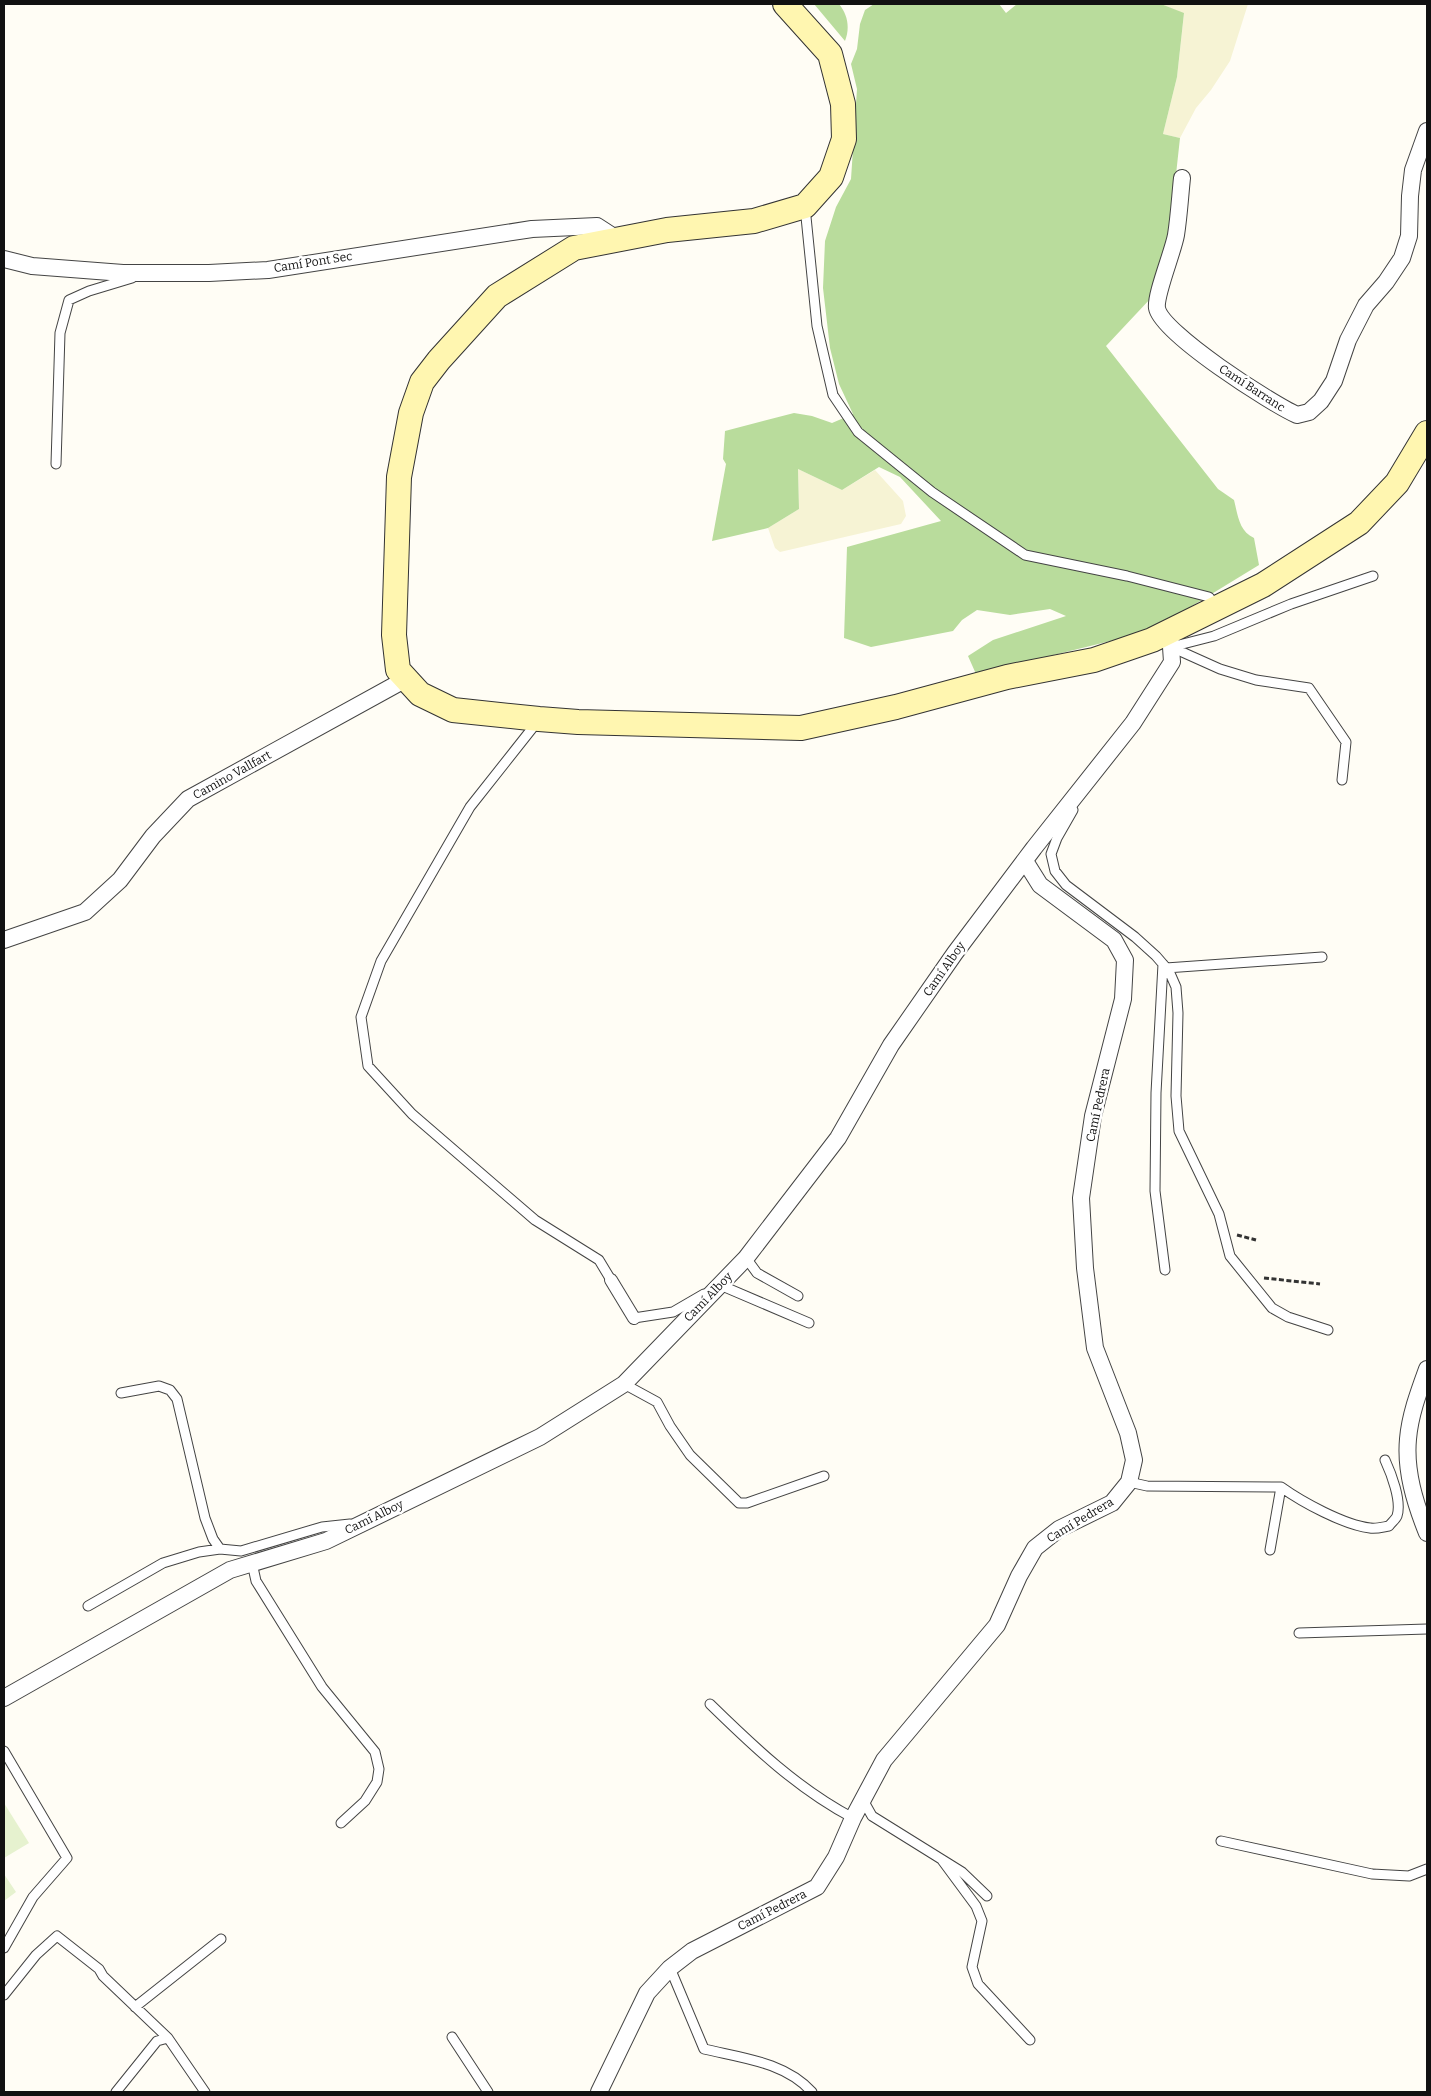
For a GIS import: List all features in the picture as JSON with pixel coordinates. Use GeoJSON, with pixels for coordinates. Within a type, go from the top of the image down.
{"type":"FeatureCollection","features":[{"type":"Feature","properties":{"kind":"main road"},"geometry":{"type":"LineString","coordinates":[[785,4],[830,54],[843,104],[844,138],[831,177],[804,206],[754,221],[667,230],[574,248],[497,296],[439,360],[422,382],[411,413],[399,477],[394,635],[398,670],[420,694],[453,710],[540,719],[578,722],[801,728],[896,707],[1007,676],[1094,660],[1152,640],[1170,639],[1217,608],[1263,585],[1359,523],[1397,483],[1427,433]]}},
{"type":"Feature","properties":{"kind":"street","name":"Camí Barranc"},"geometry":{"type":"LineString","coordinates":[[1182,178],[1176,235],[1158,297],[1157,309],[1164,320],[1224,371],[1277,406],[1297,415],[1309,412],[1321,401],[1334,381],[1348,340],[1366,305],[1386,282],[1402,258],[1409,236],[1413,170],[1427,131]]}},
{"type":"Feature","properties":{"kind":"street","name":"Camí Pont Sec"},"geometry":{"type":"LineString","coordinates":[[4,259],[32,266],[149,273],[208,273],[268,270],[532,229],[597,226],[617,240]]}},
{"type":"Feature","properties":{"kind":"street","name":"Camí Alboy"},"geometry":{"type":"LineString","coordinates":[[4,1698],[230,1570],[326,1540],[540,1437],[624,1384],[746,1258],[838,1138],[892,1044],[955,953],[1092,774],[1133,724],[1172,662],[1170,639]]}},
{"type":"Feature","properties":{"kind":"street","name":"Camino Vallfart"},"geometry":{"type":"LineString","coordinates":[[4,940],[85,912],[120,880],[153,836],[188,799],[406,679]]}},
{"type":"Feature","properties":{"kind":"street","name":"Camí Pedrera"},"geometry":{"type":"LineString","coordinates":[[599,2092],[647,1993],[670,1968],[692,1951],[817,1887],[836,1857],[853,1818],[884,1760],[997,1625],[1019,1576],[1035,1548],[1059,1529],[1112,1502],[1130,1482],[1134,1460],[1128,1433],[1095,1348],[1085,1268],[1081,1198],[1093,1116],[1123,999],[1125,960],[1114,940],[1040,885],[1025,861]]}},
{"type":"Feature","properties":{"kind":"street"},"geometry":{"type":"LineString","coordinates":[[611,1280],[634,1318]]}},
{"type":"Feature","properties":{"kind":"street"},"geometry":{"type":"LineString","coordinates":[[1427,1369],[1417,1397],[1408,1439],[1409,1477],[1418,1511],[1427,1533]]}},
{"type":"Feature","properties":{"kind":"lane"},"geometry":{"type":"LineString","coordinates":[[804,206],[817,326],[833,395],[858,432],[932,492],[1025,555],[1127,576],[1209,597],[1217,608]]}},
{"type":"Feature","properties":{"kind":"lane"},"geometry":{"type":"LineString","coordinates":[[56,464],[60,333],[69,300],[88,291],[149,273]]}},
{"type":"Feature","properties":{"kind":"lane"},"geometry":{"type":"LineString","coordinates":[[1170,639],[1214,636],[1291,604],[1373,576]]}},
{"type":"Feature","properties":{"kind":"lane"},"geometry":{"type":"LineString","coordinates":[[1170,639],[1220,669],[1256,680],[1309,688],[1346,742],[1342,780]]}},
{"type":"Feature","properties":{"kind":"lane"},"geometry":{"type":"LineString","coordinates":[[540,719],[465,816],[381,961],[361,1017],[368,1066],[412,1114],[535,1220],[599,1260],[611,1280]]}},
{"type":"Feature","properties":{"kind":"lane"},"geometry":{"type":"LineString","coordinates":[[1092,774],[1057,838],[1052,854],[1055,871],[1066,885],[1135,937],[1165,966],[1176,987],[1178,1013],[1176,1096],[1179,1131],[1219,1214],[1230,1256],[1272,1308],[1288,1317],[1328,1330]]}},
{"type":"Feature","properties":{"kind":"lane"},"geometry":{"type":"LineString","coordinates":[[1165,966],[1322,957]]}},
{"type":"Feature","properties":{"kind":"lane"},"geometry":{"type":"LineString","coordinates":[[1165,966],[1156,1093],[1155,1191],[1165,1270]]}},
{"type":"Feature","properties":{"kind":"lane"},"geometry":{"type":"LineString","coordinates":[[746,1258],[757,1273],[798,1296]]}},
{"type":"Feature","properties":{"kind":"lane"},"geometry":{"type":"LineString","coordinates":[[634,1318],[673,1312],[720,1284],[809,1323]]}},
{"type":"Feature","properties":{"kind":"lane"},"geometry":{"type":"LineString","coordinates":[[624,1384],[658,1402],[670,1426],[690,1455],[739,1503],[747,1503],[824,1476]]}},
{"type":"Feature","properties":{"kind":"lane"},"geometry":{"type":"LineString","coordinates":[[121,1393],[159,1386],[170,1390],[177,1399],[204,1518],[213,1539],[220,1549]]}},
{"type":"Feature","properties":{"kind":"lane"},"geometry":{"type":"LineString","coordinates":[[1130,1482],[1147,1486],[1281,1487],[1294,1497],[1351,1524],[1372,1529],[1389,1526],[1397,1516],[1398,1498],[1385,1460]]}},
{"type":"Feature","properties":{"kind":"lane"},"geometry":{"type":"LineString","coordinates":[[1270,1550],[1281,1487]]}},
{"type":"Feature","properties":{"kind":"lane"},"geometry":{"type":"LineString","coordinates":[[88,1606],[163,1563],[200,1552],[220,1549],[241,1551],[322,1527],[362,1523]]}},
{"type":"Feature","properties":{"kind":"lane"},"geometry":{"type":"LineString","coordinates":[[252,1563],[256,1581],[322,1687],[375,1752],[379,1769],[377,1782],[365,1801],[341,1823]]}},
{"type":"Feature","properties":{"kind":"lane"},"geometry":{"type":"LineString","coordinates":[[1299,1633],[1427,1629]]}},
{"type":"Feature","properties":{"kind":"lane"},"geometry":{"type":"LineString","coordinates":[[710,1704],[762,1755],[824,1803],[853,1818]]}},
{"type":"Feature","properties":{"kind":"lane"},"geometry":{"type":"LineString","coordinates":[[4,1751],[67,1858],[33,1897],[4,1948]]}},
{"type":"Feature","properties":{"kind":"lane"},"geometry":{"type":"LineString","coordinates":[[863,1800],[872,1816],[962,1872],[988,1896]]}},
{"type":"Feature","properties":{"kind":"lane"},"geometry":{"type":"LineString","coordinates":[[1220,1841],[1372,1874],[1409,1876],[1427,1869]]}},
{"type":"Feature","properties":{"kind":"lane"},"geometry":{"type":"LineString","coordinates":[[942,1860],[976,1906],[982,1921],[972,1968],[978,1984],[1030,2040]]}},
{"type":"Feature","properties":{"kind":"lane"},"geometry":{"type":"LineString","coordinates":[[4,1995],[36,1955],[57,1936],[100,1969],[103,1976],[168,2038],[205,2092]]}},
{"type":"Feature","properties":{"kind":"lane"},"geometry":{"type":"LineString","coordinates":[[135,2007],[221,1939]]}},
{"type":"Feature","properties":{"kind":"lane"},"geometry":{"type":"LineString","coordinates":[[670,1968],[704,2049],[777,2066],[804,2084],[812,2092]]}},
{"type":"Feature","properties":{"kind":"lane"},"geometry":{"type":"LineString","coordinates":[[452,2037],[488,2092]]}},
{"type":"Feature","properties":{"kind":"lane"},"geometry":{"type":"LineString","coordinates":[[116,2092],[157,2041],[168,2038]]}},
{"type":"Feature","properties":{"kind":"path"},"geometry":{"type":"LineString","coordinates":[[1245,1276],[1320,1284]]}},
{"type":"Feature","properties":{"kind":"shaded area"},"geometry":{"type":"Polygon","coordinates":[[[1161,4],[1248,4],[1230,61],[1211,90],[1196,108],[1180,138],[1163,134],[1177,77],[1184,14],[1161,4]]]}},
{"type":"Feature","properties":{"kind":"shaded area"},"geometry":{"type":"Polygon","coordinates":[[[798,469],[842,490],[875,470],[903,501],[906,516],[901,524],[780,552],[775,548],[768,528],[799,509],[798,469]]]}},
{"type":"Feature","properties":{"kind":"green space"},"geometry":{"type":"Polygon","coordinates":[[[814,4],[839,4],[847,22],[845,41],[814,4]]]}},
{"type":"Feature","properties":{"kind":"green space"},"geometry":{"type":"Polygon","coordinates":[[[874,4],[999,4],[1006,13],[1017,4],[1161,4],[1184,13],[1177,77],[1163,134],[1180,138],[1169,238],[1151,298],[1106,346],[1218,489],[1234,500],[1242,527],[1254,538],[1259,565],[1151,631],[976,674],[968,656],[993,640],[1066,616],[1050,609],[1010,615],[977,610],[962,620],[953,631],[871,647],[844,638],[847,547],[941,521],[900,477],[879,467],[842,490],[798,469],[799,509],[768,528],[712,541],[726,464],[723,459],[725,431],[794,413],[812,416],[832,423],[853,414],[839,384],[830,348],[823,288],[825,241],[836,207],[851,179],[857,89],[851,64],[857,49],[860,24],[865,10],[874,4]]]}},
{"type":"Feature","properties":{"kind":"green space"},"geometry":{"type":"Polygon","coordinates":[[[4,1803],[29,1843],[4,1858],[4,1803]]]}},
{"type":"Feature","properties":{"kind":"green space"},"geometry":{"type":"Polygon","coordinates":[[[4,1874],[16,1892],[4,1901],[4,1874]]]}}]}
